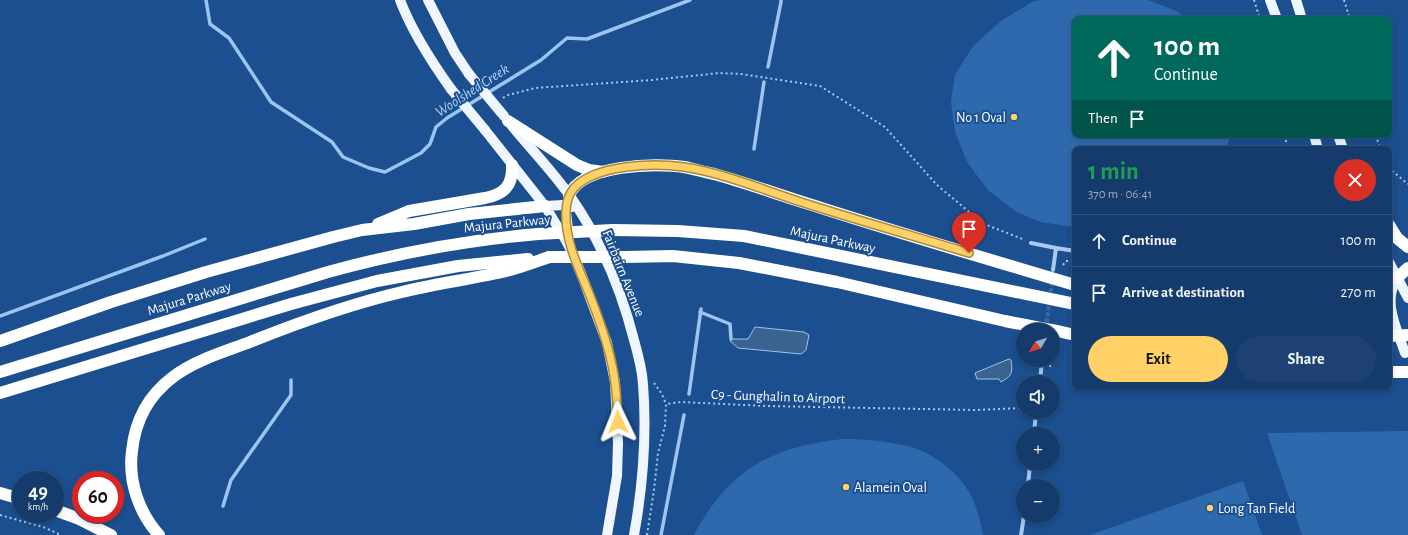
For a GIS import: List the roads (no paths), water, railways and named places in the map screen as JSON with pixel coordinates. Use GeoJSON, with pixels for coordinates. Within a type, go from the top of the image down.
{"type":"FeatureCollection","features":[{"type":"Feature","properties":{"kind":"highway"},"geometry":{"type":"LineString","coordinates":[[506,118],[577,165],[589,170],[604,172]]}},
{"type":"Feature","properties":{"kind":"highway"},"geometry":{"type":"LineString","coordinates":[[362,230],[409,211],[496,195],[510,183],[513,174],[512,165]]}},
{"type":"Feature","properties":{"kind":"highway"},"geometry":{"type":"LineString","coordinates":[[568,201],[578,185],[590,177],[604,172],[625,168],[650,166],[684,167],[728,178],[819,208],[1072,284]]}},
{"type":"Feature","properties":{"kind":"highway"},"geometry":{"type":"LineString","coordinates":[[0,340],[187,278],[333,237],[362,230],[414,224],[469,214],[544,206]]}},
{"type":"Feature","properties":{"kind":"highway","name":"Majura Parkway"},"geometry":{"type":"LineString","coordinates":[[0,372],[364,262],[433,247],[502,237],[538,234],[613,230],[678,231],[744,236],[1072,303]]}},
{"type":"Feature","properties":{"kind":"highway"},"geometry":{"type":"LineString","coordinates":[[1392,230],[1397,238],[1408,247]]}},
{"type":"Feature","properties":{"kind":"highway"},"geometry":{"type":"LineString","coordinates":[[0,393],[291,304],[377,281],[458,266],[549,257],[673,256],[739,263],[837,282],[1016,324]]}},
{"type":"Feature","properties":{"kind":"highway"},"geometry":{"type":"LineString","coordinates":[[159,535],[146,516],[138,500],[131,470],[131,457],[136,428],[142,413],[150,400],[172,377],[200,361],[321,315],[384,296],[436,284],[498,273],[549,257]]}},
{"type":"Feature","properties":{"kind":"highway"},"geometry":{"type":"LineString","coordinates":[[1398,278],[1408,268]]}},
{"type":"Feature","properties":{"kind":"highway"},"geometry":{"type":"LineString","coordinates":[[1060,332],[1072,334]]}},
{"type":"Feature","properties":{"kind":"highway"},"geometry":{"type":"LineString","coordinates":[[1392,336],[1408,335]]}},
{"type":"Feature","properties":{"kind":"highway"},"geometry":{"type":"LineString","coordinates":[[1392,372],[1408,372]]}},
{"type":"Feature","properties":{"kind":"highway"},"geometry":{"type":"LineString","coordinates":[[0,493],[12,496]]}},
{"type":"Feature","properties":{"kind":"highway"},"geometry":{"type":"LineString","coordinates":[[64,513],[111,535]]}},
{"type":"Feature","properties":{"kind":"main road"},"geometry":{"type":"LineString","coordinates":[[400,0],[416,36],[430,59],[451,89],[544,206],[573,254],[592,301],[607,343],[615,382],[618,422],[617,476],[607,535]]}},
{"type":"Feature","properties":{"kind":"main road","name":"Fairbairn Avenue"},"geometry":{"type":"LineString","coordinates":[[428,0],[455,53],[469,74],[506,118],[568,201],[584,218],[604,253],[631,327],[640,363],[643,396],[644,451],[634,535]]}},
{"type":"Feature","properties":{"kind":"main road"},"geometry":{"type":"LineString","coordinates":[[1270,0],[1276,16]]}},
{"type":"Feature","properties":{"kind":"main road"},"geometry":{"type":"LineString","coordinates":[[1296,0],[1301,16]]}},
{"type":"Feature","properties":{"kind":"main road"},"geometry":{"type":"LineString","coordinates":[[544,206],[568,201],[567,227],[573,254]]}},
{"type":"Feature","properties":{"kind":"main road"},"geometry":{"type":"LineString","coordinates":[[1392,267],[1408,298]]}},
{"type":"Feature","properties":{"kind":"main road"},"geometry":{"type":"LineString","coordinates":[[1392,292],[1398,278]]}},
{"type":"Feature","properties":{"kind":"main road"},"geometry":{"type":"LineString","coordinates":[[1392,314],[1406,356]]}},
{"type":"Feature","properties":{"kind":"main road"},"geometry":{"type":"LineString","coordinates":[[1392,335],[1406,356]]}},
{"type":"Feature","properties":{"kind":"street"},"geometry":{"type":"LineString","coordinates":[[1031,243],[1072,251]]}},
{"type":"Feature","properties":{"kind":"street"},"geometry":{"type":"LineString","coordinates":[[1053,270],[1056,248]]}},
{"type":"Feature","properties":{"kind":"street"},"geometry":{"type":"LineString","coordinates":[[1022,535],[1023,523]]}},
{"type":"Feature","properties":{"kind":"waterway","name":"Woolshed Creek"},"geometry":{"type":"LineString","coordinates":[[206,0],[210,24],[229,38],[271,102],[332,142],[343,157],[369,168],[385,172],[421,153],[430,144],[436,127],[447,118],[541,60],[567,38],[587,39],[690,0]]}},
{"type":"Feature","properties":{"kind":"waterway"},"geometry":{"type":"LineString","coordinates":[[768,67],[781,0]]}},
{"type":"Feature","properties":{"kind":"waterway"},"geometry":{"type":"LineString","coordinates":[[754,149],[764,82]]}},
{"type":"Feature","properties":{"kind":"waterway"},"geometry":{"type":"LineString","coordinates":[[0,316],[205,239]]}},
{"type":"Feature","properties":{"kind":"waterway"},"geometry":{"type":"LineString","coordinates":[[689,394],[701,309]]}},
{"type":"Feature","properties":{"kind":"waterway"},"geometry":{"type":"LineString","coordinates":[[700,312],[730,324],[731,339]]}},
{"type":"Feature","properties":{"kind":"waterway"},"geometry":{"type":"LineString","coordinates":[[223,506],[231,480],[291,395],[291,380]]}},
{"type":"Feature","properties":{"kind":"waterway"},"geometry":{"type":"LineString","coordinates":[[661,535],[684,415]]}},
{"type":"Feature","properties":{"kind":"tunnel"},"geometry":{"type":"LineString","coordinates":[[1047,323],[1052,281]]}},
{"type":"Feature","properties":{"kind":"place","name":"No 1 Oval"},"geometry":{"type":"Point","coordinates":[1014,117]}},
{"type":"Feature","properties":{"kind":"place","name":"Alamein Oval"},"geometry":{"type":"Point","coordinates":[846,487]}},
{"type":"Feature","properties":{"kind":"place","name":"Long Tan Field"},"geometry":{"type":"Point","coordinates":[1210,508]}}]}
